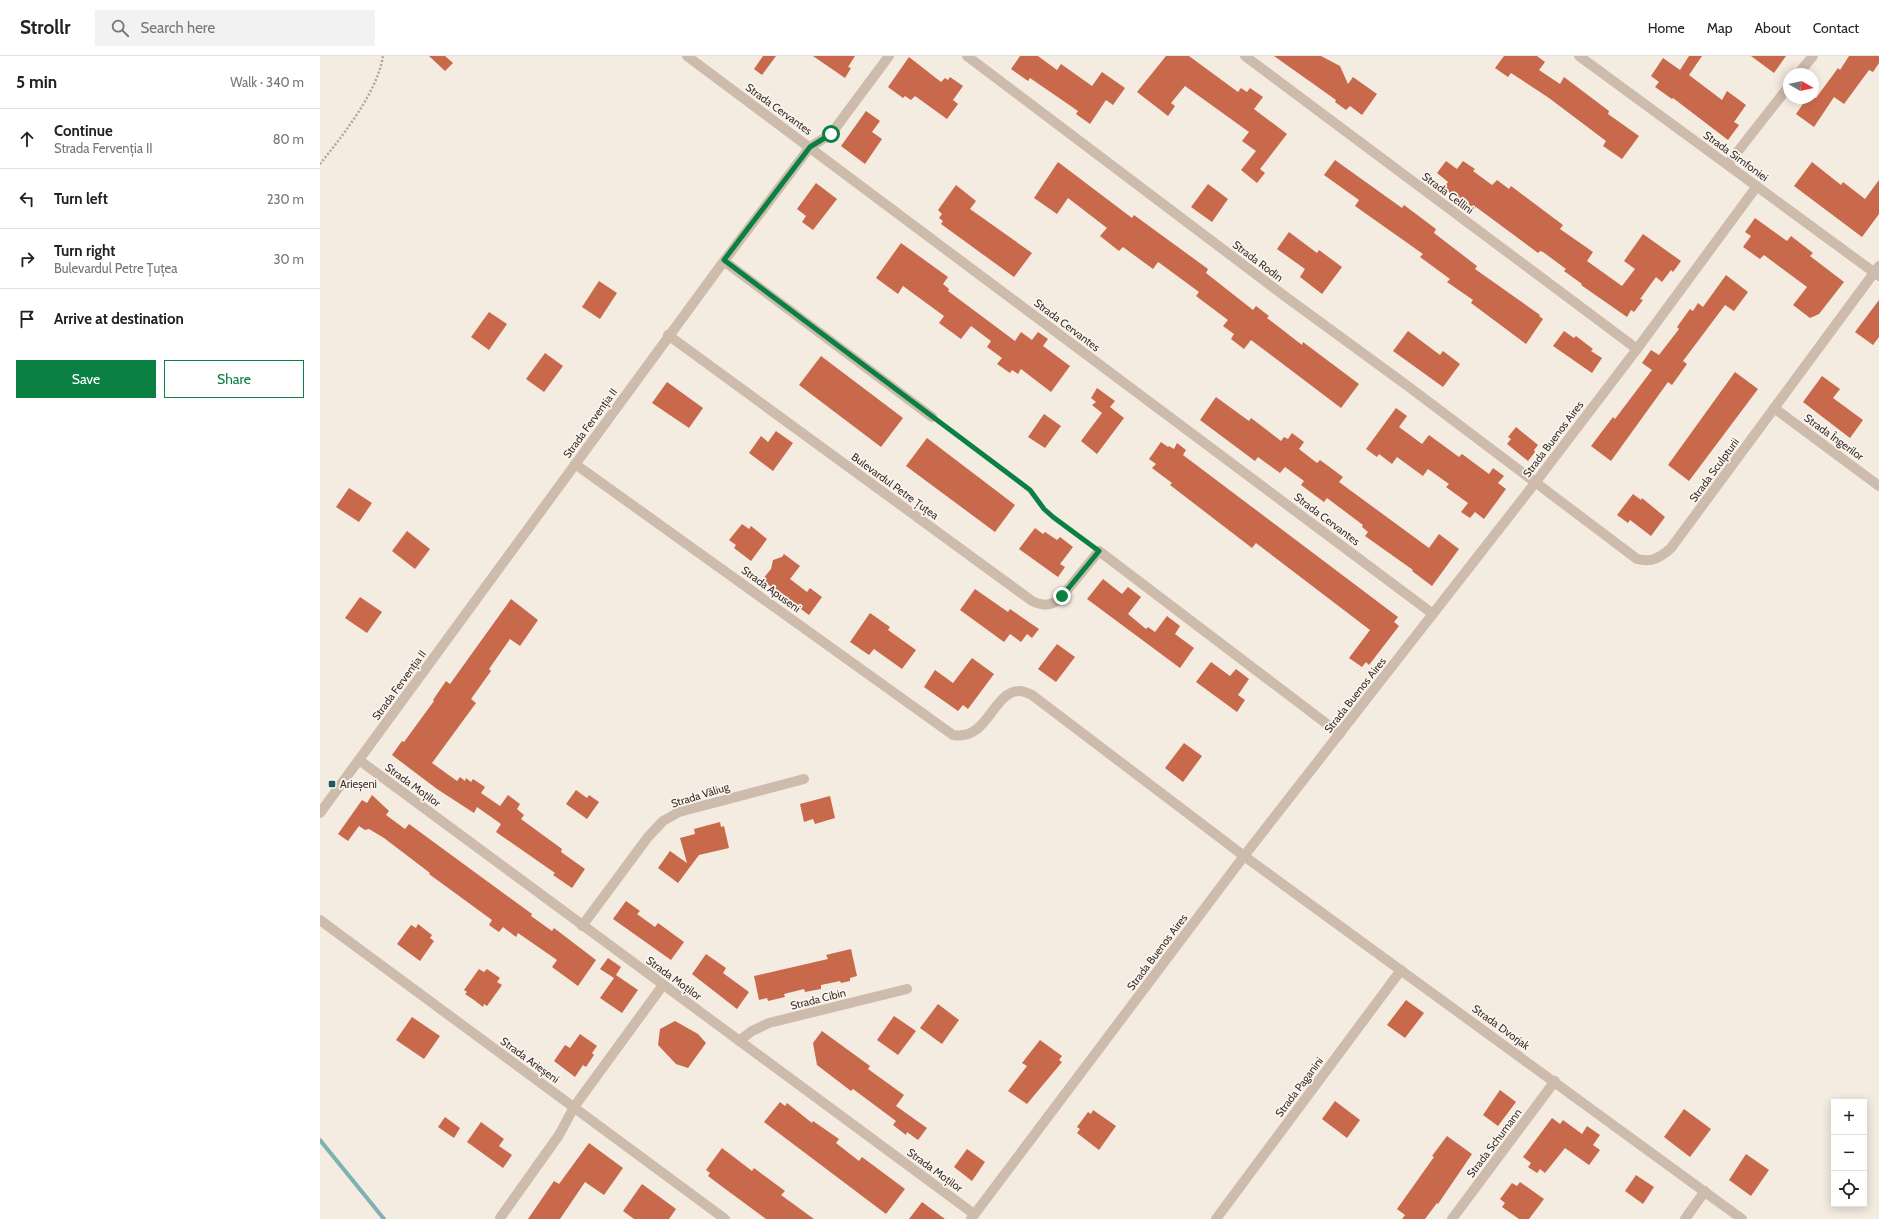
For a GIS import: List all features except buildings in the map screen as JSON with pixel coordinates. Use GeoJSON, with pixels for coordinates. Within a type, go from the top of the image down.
{"type":"FeatureCollection","features":[{"type":"Feature","properties":{"kind":"street","name":"Strada Cervantes"},"geometry":{"type":"LineString","coordinates":[[687,56],[1433,614]]}},
{"type":"Feature","properties":{"kind":"street","name":"Strada Fervenția II"},"geometry":{"type":"LineString","coordinates":[[320,813],[724,260],[810,147],[831,134],[889,56]]}},
{"type":"Feature","properties":{"kind":"street","name":"Strada Rodin"},"geometry":{"type":"LineString","coordinates":[[967,56],[1535,483]]}},
{"type":"Feature","properties":{"kind":"street","name":"Strada Cellini"},"geometry":{"type":"LineString","coordinates":[[1244,56],[1637,350]]}},
{"type":"Feature","properties":{"kind":"street","name":"Strada Simfoniei"},"geometry":{"type":"LineString","coordinates":[[1579,56],[1757,186],[1877,271]]}},
{"type":"Feature","properties":{"kind":"street"},"geometry":{"type":"LineString","coordinates":[[1803,68],[1813,56]]}},
{"type":"Feature","properties":{"kind":"street"},"geometry":{"type":"LineString","coordinates":[[1728,164],[1783,94]]}},
{"type":"Feature","properties":{"kind":"street","name":"Strada Buenos Aires"},"geometry":{"type":"LineString","coordinates":[[972,1216],[1244,856],[1637,350],[1757,186]]}},
{"type":"Feature","properties":{"kind":"street"},"geometry":{"type":"LineString","coordinates":[[724,260],[932,417]]}},
{"type":"Feature","properties":{"kind":"street","name":"Strada Sculpturii"},"geometry":{"type":"LineString","coordinates":[[1535,483],[1637,559],[1644,561],[1661,556],[1671,548],[1877,271]]}},
{"type":"Feature","properties":{"kind":"street","name":"Bulevardul Petre Țuțea"},"geometry":{"type":"LineString","coordinates":[[668,335],[1032,601],[1042,605],[1052,604],[1059,600],[1099,551]]}},
{"type":"Feature","properties":{"kind":"street","name":"Strada Îngerilor"},"geometry":{"type":"LineString","coordinates":[[1774,408],[1879,486]]}},
{"type":"Feature","properties":{"kind":"street","name":"Strada Apuseni"},"geometry":{"type":"LineString","coordinates":[[575,464],[953,735]]}},
{"type":"Feature","properties":{"kind":"street"},"geometry":{"type":"LineString","coordinates":[[1099,551],[1340,734]]}},
{"type":"Feature","properties":{"kind":"street","name":"Strada Dvorjak"},"geometry":{"type":"LineString","coordinates":[[953,735],[963,736],[974,732],[1007,696],[1020,691],[1032,695],[1244,856],[1555,1081],[1742,1219]]}},
{"type":"Feature","properties":{"kind":"street","name":"Strada Moților"},"geometry":{"type":"LineString","coordinates":[[360,760],[972,1216]]}},
{"type":"Feature","properties":{"kind":"street","name":"Strada Văliug"},"geometry":{"type":"LineString","coordinates":[[582,926],[648,837],[663,821],[679,812],[804,779]]}},
{"type":"Feature","properties":{"kind":"street","name":"Strada Arieșeni"},"geometry":{"type":"LineString","coordinates":[[320,920],[725,1219]]}},
{"type":"Feature","properties":{"kind":"street","name":"Strada Paganini"},"geometry":{"type":"LineString","coordinates":[[1216,1219],[1401,970]]}},
{"type":"Feature","properties":{"kind":"street"},"geometry":{"type":"LineString","coordinates":[[500,1218],[559,1135],[574,1107],[663,985]]}},
{"type":"Feature","properties":{"kind":"street","name":"Strada Cibin"},"geometry":{"type":"LineString","coordinates":[[739,1041],[752,1031],[769,1023],[907,989]]}},
{"type":"Feature","properties":{"kind":"street","name":"Strada Schumann"},"geometry":{"type":"LineString","coordinates":[[1452,1219],[1555,1081]]}},
{"type":"Feature","properties":{"kind":"street"},"geometry":{"type":"LineString","coordinates":[[1685,1219],[1705,1191]]}},
{"type":"Feature","properties":{"kind":"path"},"geometry":{"type":"LineString","coordinates":[[320,164],[347,130],[370,92],[381,68],[382,56]]}},
{"type":"Feature","properties":{"kind":"path"},"geometry":{"type":"LineString","coordinates":[[932,417],[1030,490],[1044,509],[1053,517],[1099,551]]}},
{"type":"Feature","properties":{"kind":"waterway"},"geometry":{"type":"LineString","coordinates":[[320,1140],[384,1219]]}},
{"type":"Feature","properties":{"kind":"place","name":"Arieșeni"},"geometry":{"type":"Point","coordinates":[332,784]}},
{"type":"Feature","properties":{"kind":"route"},"geometry":{"type":"LineString","coordinates":[[831,134],[810,147],[724,260],[1030,490],[1039,500],[1044,509],[1053,517],[1099,551],[1062,596]]}}]}
